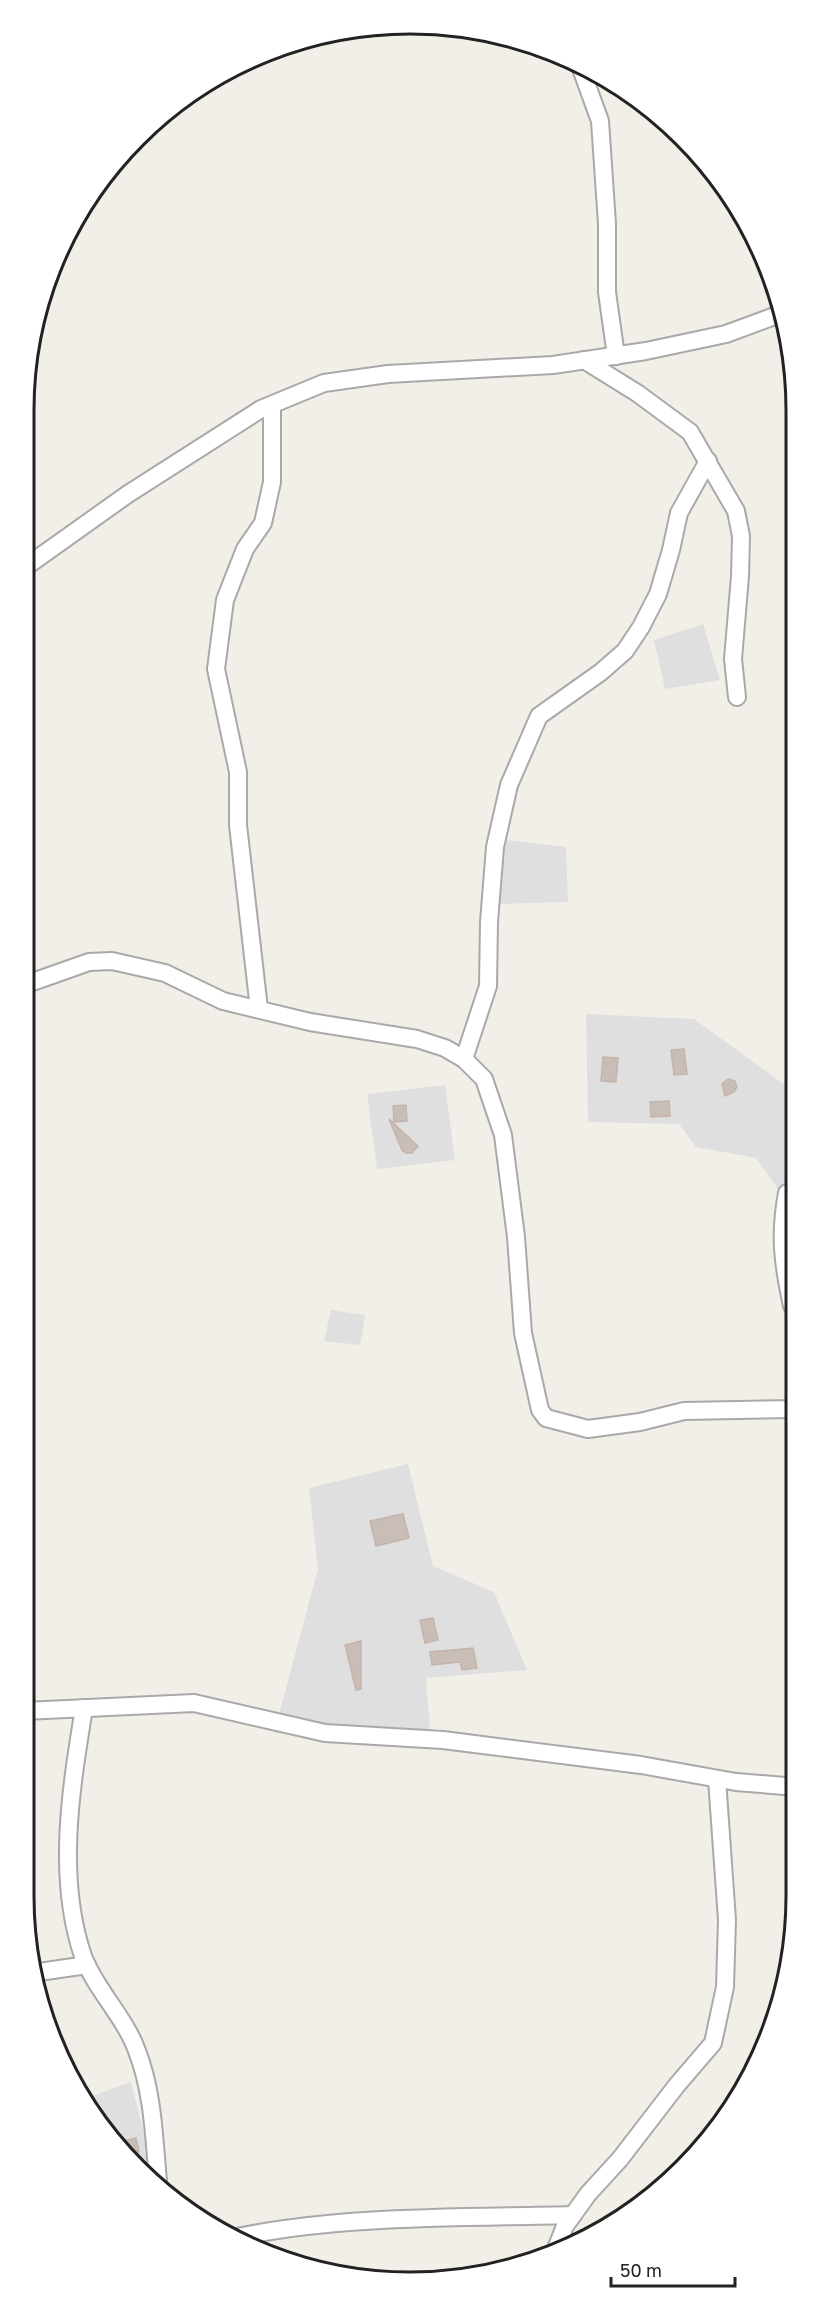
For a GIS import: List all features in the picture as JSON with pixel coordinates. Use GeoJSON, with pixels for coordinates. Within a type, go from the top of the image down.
{"type":"FeatureCollection","features":[{"type":"Feature","properties":{"kind":"street"},"geometry":{"type":"LineString","coordinates":[[584,77],[600,121],[607,224],[607,292],[616,356]]}},
{"type":"Feature","properties":{"kind":"street"},"geometry":{"type":"LineString","coordinates":[[34,561],[128,494],[261,409],[324,383],[388,374],[553,365],[616,356],[726,334],[775,316]]}},
{"type":"Feature","properties":{"kind":"street"},"geometry":{"type":"LineString","coordinates":[[584,360],[637,393],[690,432],[736,511],[741,536],[733,659],[737,697]]}},
{"type":"Feature","properties":{"kind":"street"},"geometry":{"type":"LineString","coordinates":[[259,1009],[238,825],[238,772],[216,669],[225,600],[245,549],[263,523],[272,482],[272,405]]}},
{"type":"Feature","properties":{"kind":"street"},"geometry":{"type":"LineString","coordinates":[[464,1059],[488,986],[489,922],[495,847],[509,785],[540,716],[602,672],[625,651],[641,627],[658,594],[679,513],[708,461]]}},
{"type":"Feature","properties":{"kind":"street"},"geometry":{"type":"LineString","coordinates":[[34,981],[89,962],[112,961],[165,973],[224,1000],[310,1022],[417,1039],[445,1048],[464,1059],[484,1079],[503,1135],[516,1238],[523,1333],[540,1410],[546,1418],[588,1429],[640,1422],[684,1410],[786,1409]]}},
{"type":"Feature","properties":{"kind":"street"},"geometry":{"type":"LineString","coordinates":[[786,1199],[782,1223],[786,1276]]}},
{"type":"Feature","properties":{"kind":"street"},"geometry":{"type":"LineString","coordinates":[[34,1710],[194,1703],[325,1733],[443,1740],[640,1765],[717,1779],[786,1786]]}},
{"type":"Feature","properties":{"kind":"street"},"geometry":{"type":"LineString","coordinates":[[84,1708],[74,1769],[70,1821],[69,1902],[83,1958],[137,2050],[151,2106],[157,2174]]}},
{"type":"Feature","properties":{"kind":"street"},"geometry":{"type":"LineString","coordinates":[[559,2242],[565,2226],[588,2194],[620,2159],[677,2085],[713,2043],[725,1987],[727,1920],[717,1779]]}},
{"type":"Feature","properties":{"kind":"street"},"geometry":{"type":"LineString","coordinates":[[42,1972],[87,1965]]}},
{"type":"Feature","properties":{"kind":"street"},"geometry":{"type":"LineString","coordinates":[[246,2235],[353,2223],[573,2215]]}},
{"type":"Feature","properties":{"kind":"shaded area"},"geometry":{"type":"Polygon","coordinates":[[[703,624],[720,680],[665,689],[654,640],[703,624]]]}},
{"type":"Feature","properties":{"kind":"shaded area"},"geometry":{"type":"Polygon","coordinates":[[[496,839],[566,847],[568,902],[501,904],[496,839]]]}},
{"type":"Feature","properties":{"kind":"shaded area"},"geometry":{"type":"Polygon","coordinates":[[[586,1014],[694,1019],[786,1086],[786,1195],[783,1196],[756,1158],[696,1147],[679,1124],[588,1122],[586,1014]]]}},
{"type":"Feature","properties":{"kind":"shaded area"},"geometry":{"type":"Polygon","coordinates":[[[445,1085],[455,1160],[377,1169],[367,1094],[445,1085]]]}},
{"type":"Feature","properties":{"kind":"shaded area"},"geometry":{"type":"Polygon","coordinates":[[[331,1310],[365,1315],[360,1345],[324,1341],[331,1310]]]}},
{"type":"Feature","properties":{"kind":"shaded area"},"geometry":{"type":"Polygon","coordinates":[[[408,1464],[433,1566],[494,1592],[527,1670],[426,1678],[431,1743],[274,1733],[318,1569],[309,1488],[408,1464]]]}},
{"type":"Feature","properties":{"kind":"shaded area"},"geometry":{"type":"Polygon","coordinates":[[[131,2082],[152,2166],[150,2166],[128,2144],[92,2096],[131,2082]]]}},
{"type":"Feature","properties":{"kind":"building"},"geometry":{"type":"Polygon","coordinates":[[[684,1049],[687,1074],[674,1075],[671,1050],[684,1049]]]}},
{"type":"Feature","properties":{"kind":"building"},"geometry":{"type":"Polygon","coordinates":[[[603,1057],[618,1058],[616,1082],[601,1081],[603,1057]]]}},
{"type":"Feature","properties":{"kind":"building"},"geometry":{"type":"Polygon","coordinates":[[[728,1079],[735,1081],[737,1087],[734,1092],[725,1096],[722,1084],[728,1079]]]}},
{"type":"Feature","properties":{"kind":"building"},"geometry":{"type":"Polygon","coordinates":[[[669,1101],[670,1116],[651,1117],[650,1102],[669,1101]]]}},
{"type":"Feature","properties":{"kind":"building"},"geometry":{"type":"Polygon","coordinates":[[[406,1105],[407,1121],[394,1122],[393,1106],[406,1105]]]}},
{"type":"Feature","properties":{"kind":"building"},"geometry":{"type":"Polygon","coordinates":[[[389,1119],[418,1146],[412,1153],[402,1150],[389,1119]]]}},
{"type":"Feature","properties":{"kind":"building"},"geometry":{"type":"Polygon","coordinates":[[[403,1514],[409,1538],[376,1546],[370,1521],[403,1514]]]}},
{"type":"Feature","properties":{"kind":"building"},"geometry":{"type":"Polygon","coordinates":[[[433,1618],[438,1640],[425,1643],[420,1620],[433,1618]]]}},
{"type":"Feature","properties":{"kind":"building"},"geometry":{"type":"Polygon","coordinates":[[[361,1641],[361,1689],[356,1690],[345,1645],[361,1641]]]}},
{"type":"Feature","properties":{"kind":"building"},"geometry":{"type":"Polygon","coordinates":[[[473,1648],[477,1668],[462,1670],[460,1662],[432,1665],[430,1652],[473,1648]]]}},
{"type":"Feature","properties":{"kind":"building"},"geometry":{"type":"Polygon","coordinates":[[[136,2138],[139,2152],[136,2153],[125,2141],[136,2138]]]}}]}
